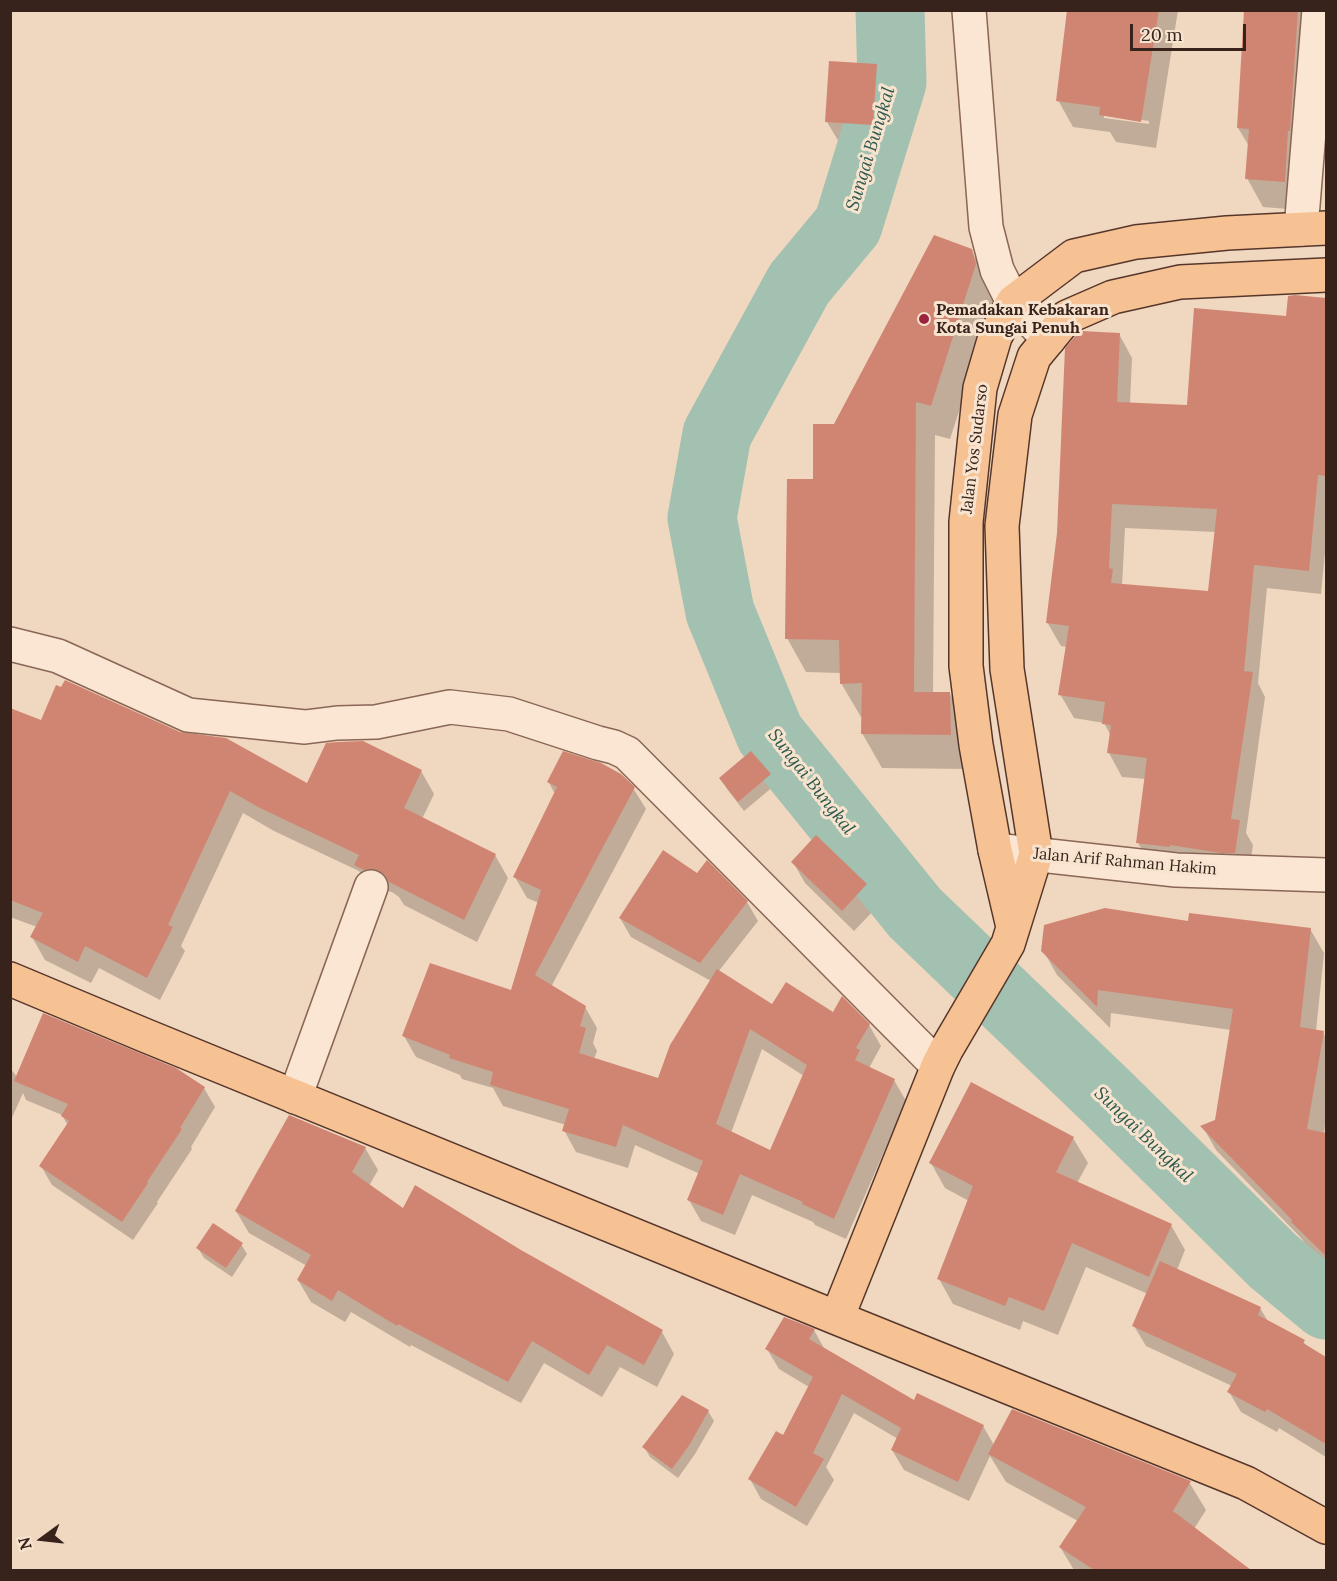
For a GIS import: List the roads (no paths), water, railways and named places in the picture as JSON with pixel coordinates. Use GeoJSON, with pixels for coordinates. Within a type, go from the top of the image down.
{"type":"FeatureCollection","features":[{"type":"Feature","properties":{"kind":"main road","name":"Jalan Yos Sudarso"},"geometry":{"type":"LineString","coordinates":[[1010,936],[976,745],[966,666],[966,522],[980,388],[995,337],[1013,302],[1074,256],[1136,242],[1227,232],[1314,228]]}},
{"type":"Feature","properties":{"kind":"main road"},"geometry":{"type":"LineString","coordinates":[[837,1318],[942,1058],[1010,936],[1036,854],[1007,669],[1002,526],[1015,415],[1035,357],[1067,317],[1113,297],[1180,282],[1326,275]]}},
{"type":"Feature","properties":{"kind":"main road"},"geometry":{"type":"LineString","coordinates":[[10,979],[1246,1483],[1326,1527]]}},
{"type":"Feature","properties":{"kind":"street"},"geometry":{"type":"LineString","coordinates":[[969,10],[986,227],[997,270],[1013,302],[1049,339]]}},
{"type":"Feature","properties":{"kind":"street"},"geometry":{"type":"LineString","coordinates":[[1314,228],[1319,10]]}},
{"type":"Feature","properties":{"kind":"street"},"geometry":{"type":"LineString","coordinates":[[10,644],[58,656],[188,714],[305,727],[337,723],[376,723],[450,707],[509,714],[614,747],[627,753],[942,1058]]}},
{"type":"Feature","properties":{"kind":"street","name":"Jalan Arif Rahman Hakim"},"geometry":{"type":"LineString","coordinates":[[995,850],[1176,870],[1326,875]]}},
{"type":"Feature","properties":{"kind":"street"},"geometry":{"type":"LineString","coordinates":[[295,1097],[371,887]]}},
{"type":"Feature","properties":{"kind":"waterway","name":"Sungai Bungkal"},"geometry":{"type":"LineString","coordinates":[[890,10],[892,82],[848,225],[799,284],[717,434],[702,518],[720,612],[770,734],[915,913],[1108,1098],[1273,1261],[1326,1305]]}},
{"type":"Feature","properties":{"kind":"place","name":"Pemadakan Kebakaran Kota Sungai Penuh"},"geometry":{"type":"Point","coordinates":[924,319]}}]}
